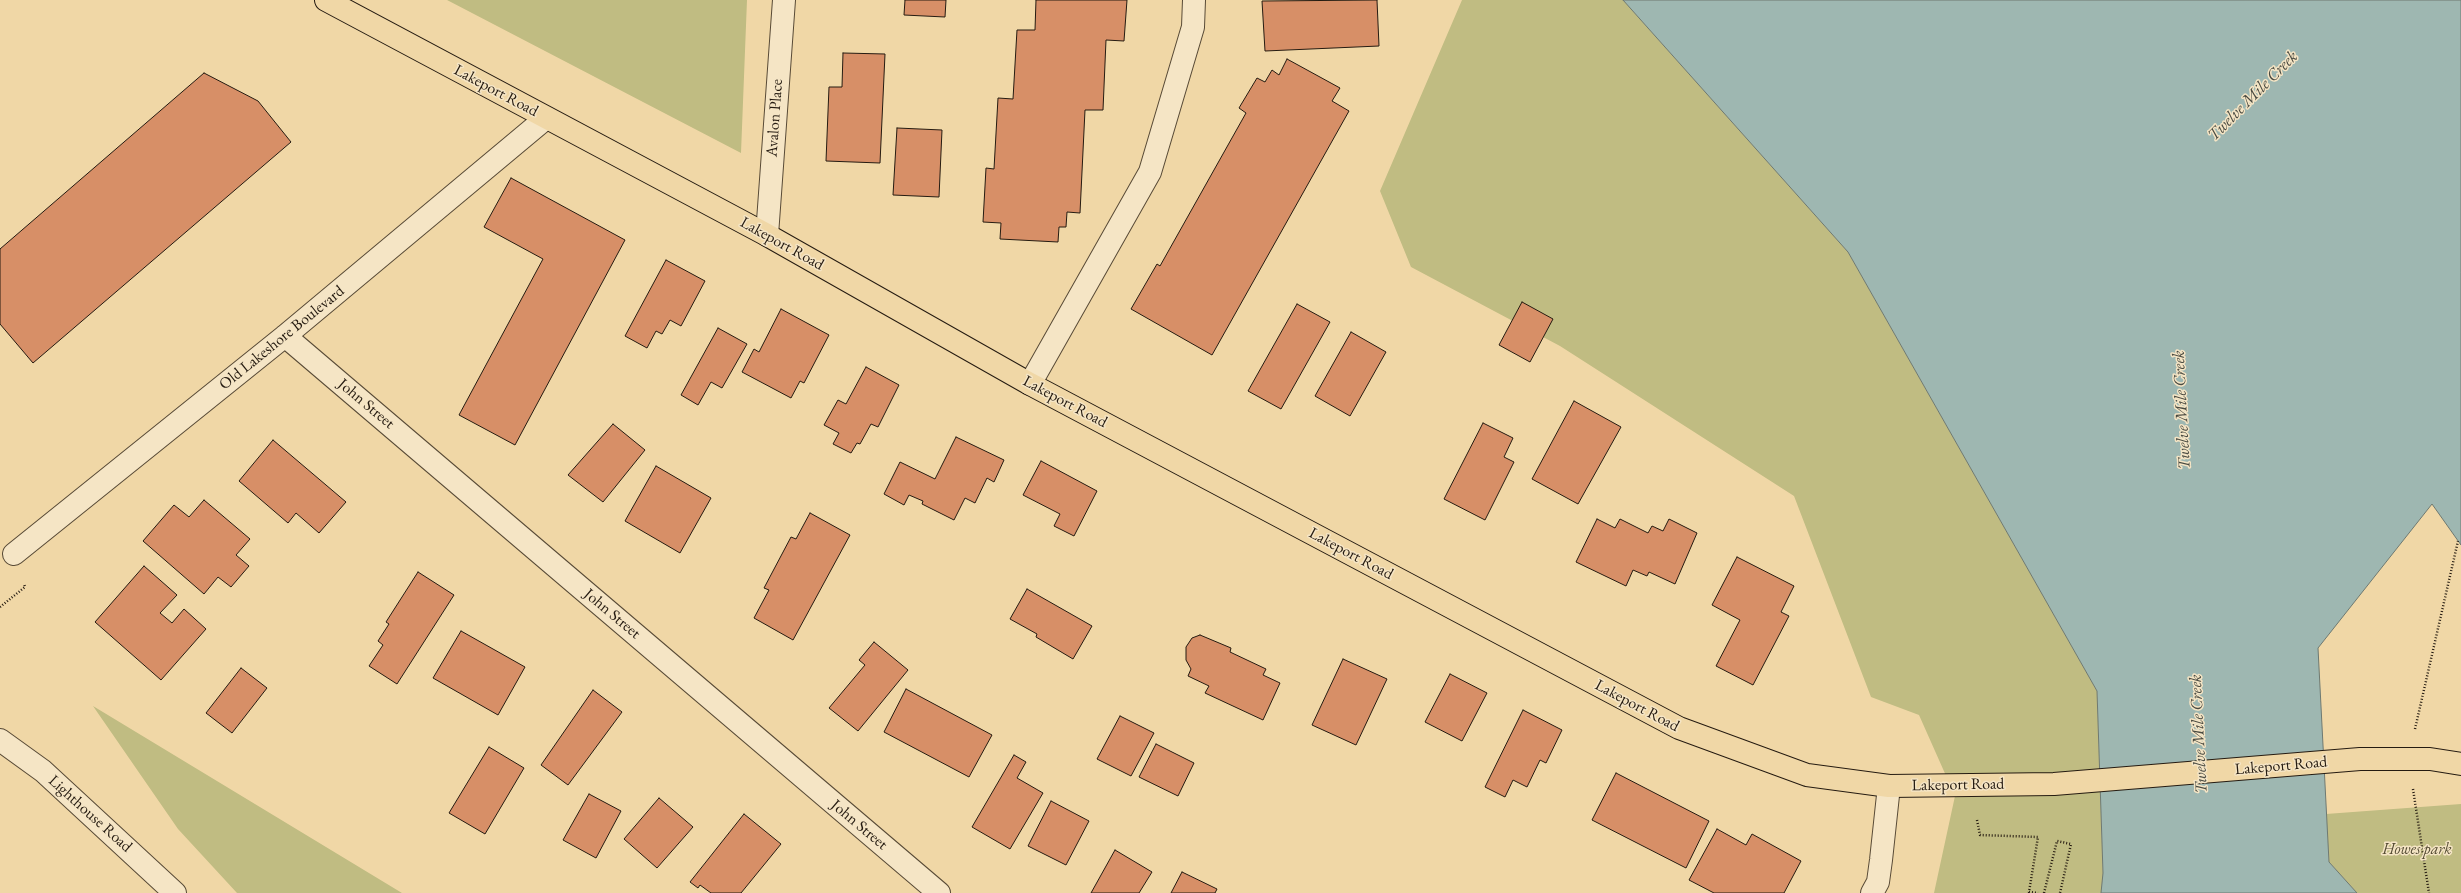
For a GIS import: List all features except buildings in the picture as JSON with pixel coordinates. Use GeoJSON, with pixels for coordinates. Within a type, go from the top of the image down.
{"type":"FeatureCollection","features":[{"type":"Feature","properties":{"kind":"main road","name":"Lakeport Road"},"geometry":{"type":"LineString","coordinates":[[326,0],[767,235],[1030,384],[1679,728],[1807,775],[1889,786],[2054,784],[2360,759],[2430,759],[2461,764]]}},
{"type":"Feature","properties":{"kind":"street","name":"Avalon Place"},"geometry":{"type":"LineString","coordinates":[[767,235],[784,0]]}},
{"type":"Feature","properties":{"kind":"street"},"geometry":{"type":"LineString","coordinates":[[1030,384],[1150,172],[1193,27],[1194,0]]}},
{"type":"Feature","properties":{"kind":"street","name":"Old Lakeshore Boulevard"},"geometry":{"type":"LineString","coordinates":[[14,554],[285,336],[546,118]]}},
{"type":"Feature","properties":{"kind":"street","name":"John Street"},"geometry":{"type":"LineString","coordinates":[[285,336],[939,893]]}},
{"type":"Feature","properties":{"kind":"street","name":"Lighthouse Road"},"geometry":{"type":"LineString","coordinates":[[0,740],[43,771],[175,893]]}},
{"type":"Feature","properties":{"kind":"street"},"geometry":{"type":"LineString","coordinates":[[1872,893],[1878,882],[1889,786]]}},
{"type":"Feature","properties":{"kind":"path"},"geometry":{"type":"LineString","coordinates":[[2429,893],[2408,759],[2458,541]]}},
{"type":"Feature","properties":{"kind":"path"},"geometry":{"type":"LineString","coordinates":[[1977,820],[1980,835],[2038,837],[2030,892],[2038,893]]}},
{"type":"Feature","properties":{"kind":"path"},"geometry":{"type":"LineString","coordinates":[[2044,893],[2057,841],[2071,844],[2060,893]]}},
{"type":"Feature","properties":{"kind":"green space"},"geometry":{"type":"Polygon","coordinates":[[[447,0],[747,0],[741,153],[447,0]]]}},
{"type":"Feature","properties":{"kind":"green space"},"geometry":{"type":"Polygon","coordinates":[[[1462,0],[1623,0],[1848,252],[2097,691],[2103,873],[2101,893],[1934,893],[1955,796],[1919,715],[1871,697],[1794,496],[1560,346],[1411,267],[1380,191],[1462,0]]]}},
{"type":"Feature","properties":{"kind":"green space"},"geometry":{"type":"Polygon","coordinates":[[[93,706],[402,893],[237,893],[178,829],[93,706]]]}},
{"type":"Feature","properties":{"kind":"green space","name":"Howes park"},"geometry":{"type":"Polygon","coordinates":[[[2461,804],[2461,893],[2357,893],[2329,862],[2326,814],[2461,804]]]}},
{"type":"Feature","properties":{"kind":"water","name":"Twelve Mile Creek"},"geometry":{"type":"Polygon","coordinates":[[[1623,0],[2461,0],[2461,545],[2432,504],[2318,648],[2329,862],[2357,893],[2101,893],[2103,873],[2097,691],[1848,252],[1623,0]]]}}]}
